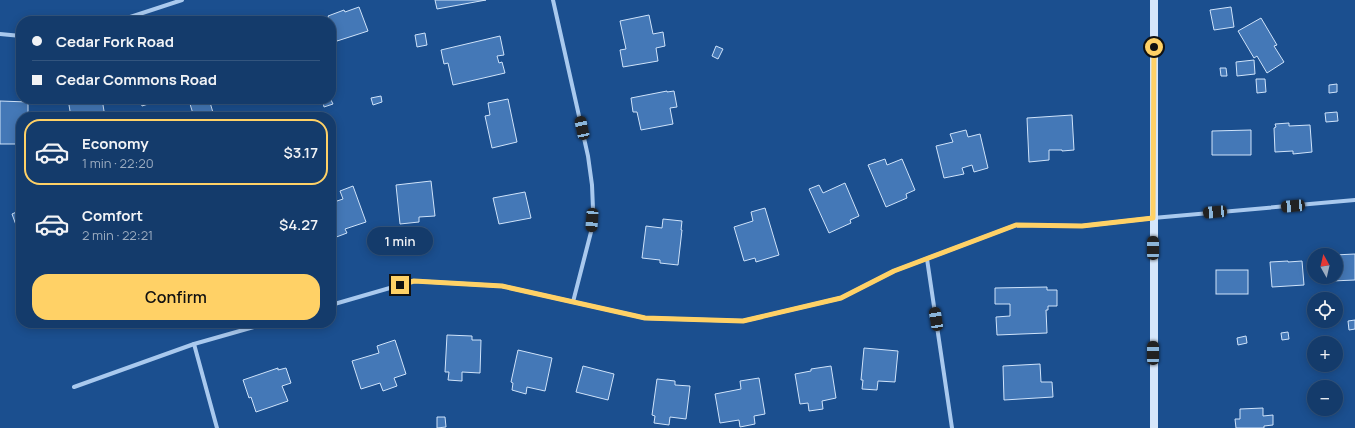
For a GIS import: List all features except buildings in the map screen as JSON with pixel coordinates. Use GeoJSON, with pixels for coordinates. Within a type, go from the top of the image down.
{"type":"FeatureCollection","features":[{"type":"Feature","properties":{"kind":"street"},"geometry":{"type":"LineString","coordinates":[[133,16],[182,0]]}},
{"type":"Feature","properties":{"kind":"street"},"geometry":{"type":"LineString","coordinates":[[553,0],[588,156],[592,185],[593,209],[591,232],[572,302]]}},
{"type":"Feature","properties":{"kind":"street"},"geometry":{"type":"LineString","coordinates":[[1154,0],[1154,428]]}},
{"type":"Feature","properties":{"kind":"street"},"geometry":{"type":"LineString","coordinates":[[0,34],[16,36]]}},
{"type":"Feature","properties":{"kind":"street"},"geometry":{"type":"LineString","coordinates":[[336,304],[414,281],[502,286],[645,318],[743,321],[841,298],[894,271],[1016,225],[1082,226],[1153,218],[1355,200]]}},
{"type":"Feature","properties":{"kind":"street"},"geometry":{"type":"LineString","coordinates":[[927,259],[952,428]]}},
{"type":"Feature","properties":{"kind":"street"},"geometry":{"type":"LineString","coordinates":[[74,387],[194,344],[250,328]]}},
{"type":"Feature","properties":{"kind":"street"},"geometry":{"type":"LineString","coordinates":[[194,344],[217,428]]}},
{"type":"Feature","properties":{"kind":"route"},"geometry":{"type":"LineString","coordinates":[[400,285],[414,281],[502,286],[645,318],[743,321],[841,298],[894,271],[1016,225],[1082,226],[1153,218],[1154,47]]}}]}
